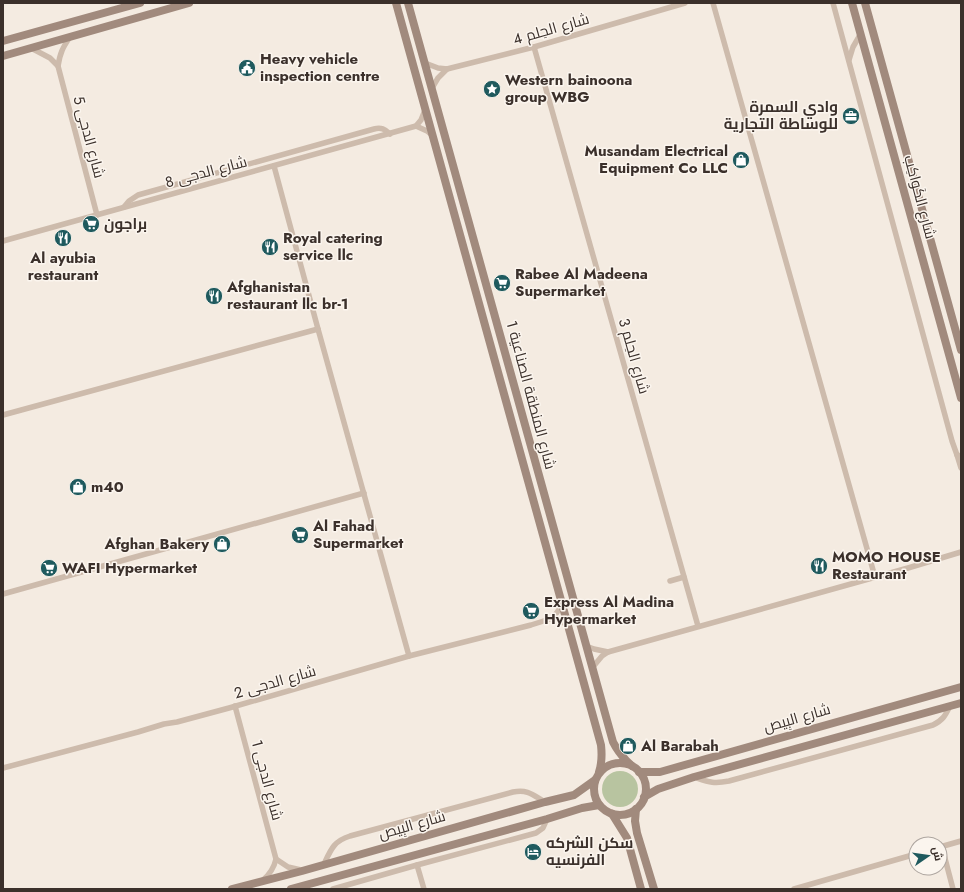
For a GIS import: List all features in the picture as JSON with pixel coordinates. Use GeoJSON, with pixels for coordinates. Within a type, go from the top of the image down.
{"type":"FeatureCollection","features":[{"type":"Feature","properties":{"kind":"street"},"geometry":{"type":"LineString","coordinates":[[3,41],[140,3]]}},
{"type":"Feature","properties":{"kind":"street"},"geometry":{"type":"LineString","coordinates":[[3,61],[6,55],[189,3]]}},
{"type":"Feature","properties":{"kind":"street","name":"شارع المنطقة الصناعية 1"},"geometry":{"type":"LineString","coordinates":[[396,3],[601,745],[602,755],[599,772]]}},
{"type":"Feature","properties":{"kind":"street","name":"شارع المنطقة الصناعية 1"},"geometry":{"type":"LineString","coordinates":[[408,3],[613,742],[618,752],[632,766]]}},
{"type":"Feature","properties":{"kind":"street","name":"شارع الحِلم 4"},"geometry":{"type":"LineString","coordinates":[[447,69],[685,3]]}},
{"type":"Feature","properties":{"kind":"street"},"geometry":{"type":"LineString","coordinates":[[713,3],[875,577]]}},
{"type":"Feature","properties":{"kind":"street"},"geometry":{"type":"LineString","coordinates":[[833,3],[950,433],[959,456],[961,468]]}},
{"type":"Feature","properties":{"kind":"street","name":"شارع الكَواكِب"},"geometry":{"type":"LineString","coordinates":[[852,3],[961,398]]}},
{"type":"Feature","properties":{"kind":"street","name":"شارع الكَواكِب"},"geometry":{"type":"LineString","coordinates":[[865,3],[961,350]]}},
{"type":"Feature","properties":{"kind":"street"},"geometry":{"type":"LineString","coordinates":[[849,62],[850,54],[860,35]]}},
{"type":"Feature","properties":{"kind":"street","name":"شارع الدجى 5"},"geometry":{"type":"LineString","coordinates":[[70,36],[60,54],[58,66],[97,215]]}},
{"type":"Feature","properties":{"kind":"street","name":"شارع الحِلم 3"},"geometry":{"type":"LineString","coordinates":[[534,46],[698,626]]}},
{"type":"Feature","properties":{"kind":"street"},"geometry":{"type":"LineString","coordinates":[[31,48],[50,58],[58,66]]}},
{"type":"Feature","properties":{"kind":"street"},"geometry":{"type":"LineString","coordinates":[[425,62],[438,68],[447,69]]}},
{"type":"Feature","properties":{"kind":"street"},"geometry":{"type":"LineString","coordinates":[[432,88],[438,78],[447,69]]}},
{"type":"Feature","properties":{"kind":"street"},"geometry":{"type":"LineString","coordinates":[[425,109],[421,120],[416,126],[427,131],[433,136]]}},
{"type":"Feature","properties":{"kind":"street","name":"شارع الدجى 8"},"geometry":{"type":"LineString","coordinates":[[3,241],[416,126]]}},
{"type":"Feature","properties":{"kind":"street"},"geometry":{"type":"LineString","coordinates":[[124,207],[129,201],[138,195],[367,131],[381,128],[390,134]]}},
{"type":"Feature","properties":{"kind":"street"},"geometry":{"type":"LineString","coordinates":[[274,166],[409,656]]}},
{"type":"Feature","properties":{"kind":"street"},"geometry":{"type":"LineString","coordinates":[[3,415],[318,329]]}},
{"type":"Feature","properties":{"kind":"street"},"geometry":{"type":"LineString","coordinates":[[3,594],[364,493]]}},
{"type":"Feature","properties":{"kind":"street"},"geometry":{"type":"LineString","coordinates":[[592,668],[602,656],[608,652],[961,552]]}},
{"type":"Feature","properties":{"kind":"street"},"geometry":{"type":"LineString","coordinates":[[670,581],[684,577]]}},
{"type":"Feature","properties":{"kind":"street"},"geometry":{"type":"LineString","coordinates":[[560,599],[560,608],[553,618],[560,620],[568,626]]}},
{"type":"Feature","properties":{"kind":"street","name":"شارع الدجى 2"},"geometry":{"type":"LineString","coordinates":[[3,768],[164,724],[177,722],[409,656],[553,618]]}},
{"type":"Feature","properties":{"kind":"street"},"geometry":{"type":"LineString","coordinates":[[586,646],[608,652]]}},
{"type":"Feature","properties":{"kind":"street","name":"شارع البِيص"},"geometry":{"type":"LineString","coordinates":[[639,772],[660,772],[961,687]]}},
{"type":"Feature","properties":{"kind":"street","name":"شارع البِيص"},"geometry":{"type":"LineString","coordinates":[[644,797],[658,789],[694,777],[961,703]]}},
{"type":"Feature","properties":{"kind":"street","name":"شارع الدجى 1"},"geometry":{"type":"LineString","coordinates":[[235,706],[276,859]]}},
{"type":"Feature","properties":{"kind":"street"},"geometry":{"type":"LineString","coordinates":[[694,777],[717,783],[729,781],[933,725],[944,718],[950,706]]}},
{"type":"Feature","properties":{"kind":"street"},"geometry":{"type":"LineString","coordinates":[[615,763],[624,763],[632,766],[644,779],[646,788],[644,797],[641,804],[629,813],[620,815],[612,814],[599,805],[595,797],[595,780],[599,772],[606,766],[615,763]]}},
{"type":"Feature","properties":{"kind":"street","name":"شارع البِيص"},"geometry":{"type":"LineString","coordinates":[[232,889],[574,795],[595,780]]}},
{"type":"Feature","properties":{"kind":"street"},"geometry":{"type":"LineString","coordinates":[[324,864],[330,850],[334,845],[340,840],[350,836],[521,790],[529,792],[545,802]]}},
{"type":"Feature","properties":{"kind":"street","name":"شارع البِيص"},"geometry":{"type":"LineString","coordinates":[[291,889],[547,819],[582,808],[599,805]]}},
{"type":"Feature","properties":{"kind":"street"},"geometry":{"type":"LineString","coordinates":[[636,809],[635,821],[637,833],[654,889]]}},
{"type":"Feature","properties":{"kind":"street"},"geometry":{"type":"LineString","coordinates":[[612,814],[627,838],[641,889]]}},
{"type":"Feature","properties":{"kind":"street"},"geometry":{"type":"LineString","coordinates":[[333,889],[536,833],[543,828],[547,819]]}},
{"type":"Feature","properties":{"kind":"street"},"geometry":{"type":"LineString","coordinates":[[948,845],[961,841]]}},
{"type":"Feature","properties":{"kind":"street"},"geometry":{"type":"LineString","coordinates":[[794,889],[908,856]]}},
{"type":"Feature","properties":{"kind":"street"},"geometry":{"type":"LineString","coordinates":[[261,881],[269,874],[276,859],[288,867],[302,871]]}},
{"type":"Feature","properties":{"kind":"street"},"geometry":{"type":"LineString","coordinates":[[417,865],[424,889]]}},
{"type":"Feature","properties":{"kind":"street"},"geometry":{"type":"LineString","coordinates":[[948,872],[953,889]]}},
{"type":"Feature","properties":{"kind":"green space"},"geometry":{"type":"Polygon","coordinates":[[[624,771],[633,776],[637,782],[637,796],[633,802],[624,807],[616,807],[607,802],[603,796],[602,785],[607,776],[613,772],[624,771]]]}},
{"type":"Feature","properties":{"kind":"place","name":"Heavy vehicle inspection centre"},"geometry":{"type":"Point","coordinates":[247,68]}},
{"type":"Feature","properties":{"kind":"place","name":"Western bainoona group WBG"},"geometry":{"type":"Point","coordinates":[492,89]}},
{"type":"Feature","properties":{"kind":"place","name":"وادي السمرة للوساطة التجارية"},"geometry":{"type":"Point","coordinates":[851,116]}},
{"type":"Feature","properties":{"kind":"place","name":"Musandam Electrical Equipment Co LLC"},"geometry":{"type":"Point","coordinates":[741,160]}},
{"type":"Feature","properties":{"kind":"place","name":"براجون"},"geometry":{"type":"Point","coordinates":[91,224]}},
{"type":"Feature","properties":{"kind":"place","name":"Al ayubia restaurant"},"geometry":{"type":"Point","coordinates":[63,238]}},
{"type":"Feature","properties":{"kind":"place","name":"Royal catering service llc"},"geometry":{"type":"Point","coordinates":[270,247]}},
{"type":"Feature","properties":{"kind":"place","name":"Rabee Al Madeena Supermarket"},"geometry":{"type":"Point","coordinates":[502,283]}},
{"type":"Feature","properties":{"kind":"place","name":"Afghanistan restaurant llc br-1"},"geometry":{"type":"Point","coordinates":[214,296]}},
{"type":"Feature","properties":{"kind":"place","name":"m40"},"geometry":{"type":"Point","coordinates":[78,487]}},
{"type":"Feature","properties":{"kind":"place","name":"Al Fahad Supermarket"},"geometry":{"type":"Point","coordinates":[300,535]}},
{"type":"Feature","properties":{"kind":"place","name":"Afghan Bakery"},"geometry":{"type":"Point","coordinates":[222,544]}},
{"type":"Feature","properties":{"kind":"place","name":"MOMO HOUSE Restaurant"},"geometry":{"type":"Point","coordinates":[819,566]}},
{"type":"Feature","properties":{"kind":"place","name":"WAFI Hypermarket"},"geometry":{"type":"Point","coordinates":[49,568]}},
{"type":"Feature","properties":{"kind":"place","name":"Express Al Madina Hypermarket"},"geometry":{"type":"Point","coordinates":[531,611]}},
{"type":"Feature","properties":{"kind":"place","name":"Al Barabah"},"geometry":{"type":"Point","coordinates":[628,746]}},
{"type":"Feature","properties":{"kind":"place","name":"سكن الشركه الفرنسيه"},"geometry":{"type":"Point","coordinates":[533,852]}}]}
